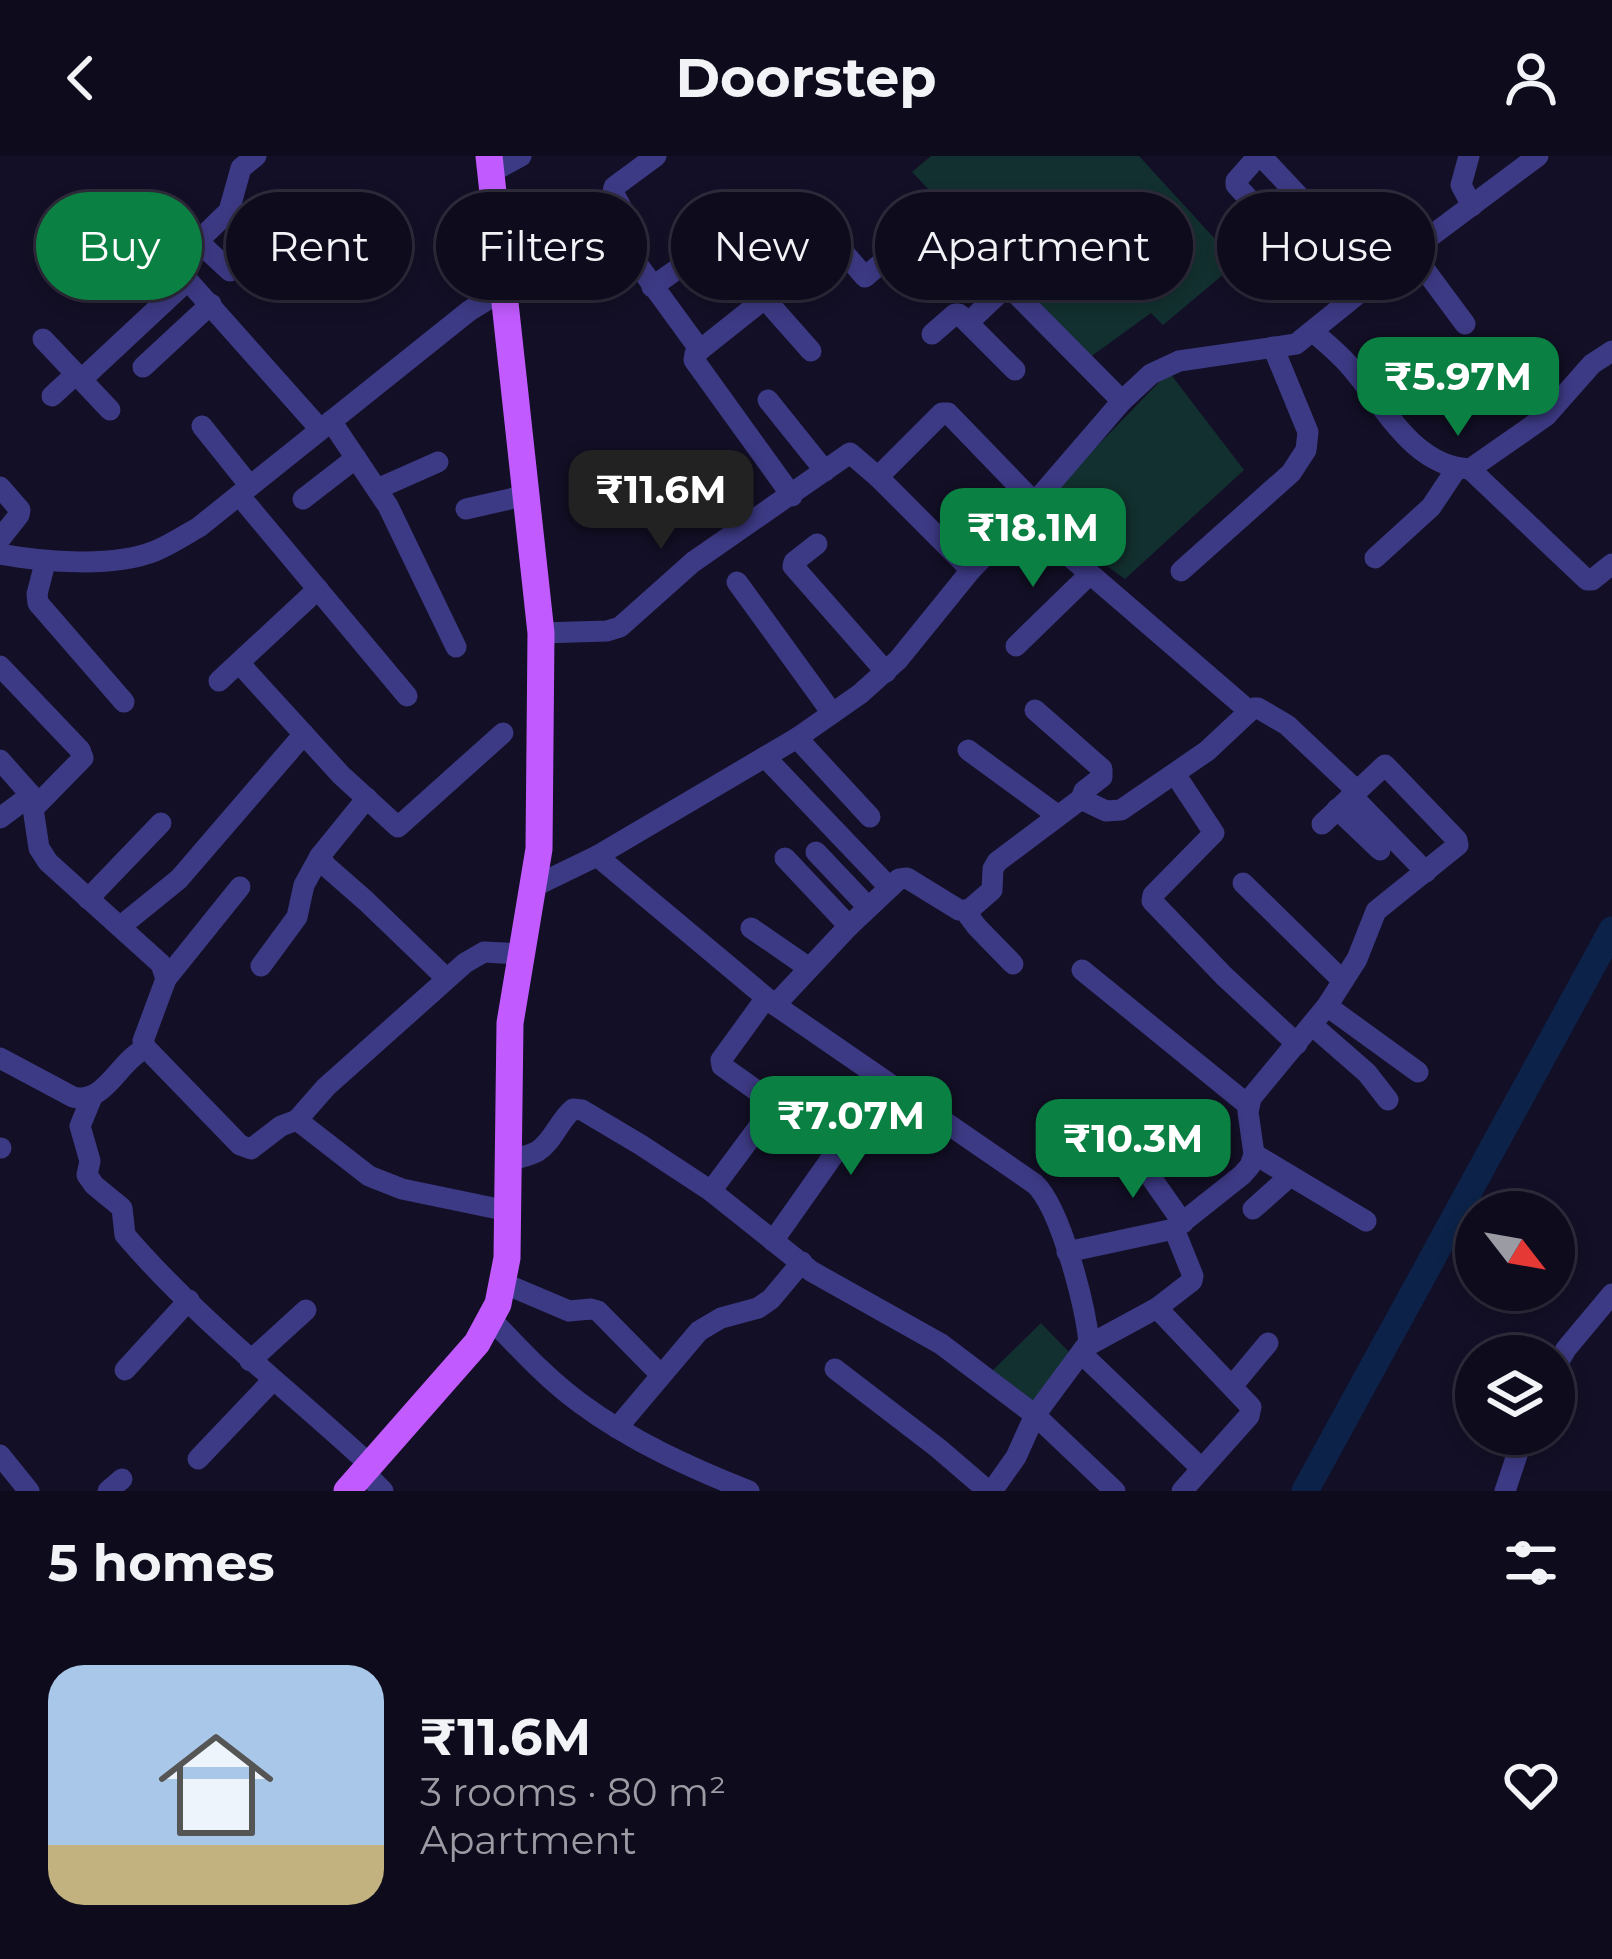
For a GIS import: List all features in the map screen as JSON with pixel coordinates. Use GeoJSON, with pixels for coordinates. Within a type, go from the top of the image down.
{"type":"FeatureCollection","features":[{"type":"Feature","properties":{"kind":"main road"},"geometry":{"type":"LineString","coordinates":[[366,1480],[477,1343],[498,1304],[507,1258],[510,1023],[539,849],[541,632],[503,300]]}},
{"type":"Feature","properties":{"kind":"street"},"geometry":{"type":"LineString","coordinates":[[234,192],[241,168],[256,156]]}},
{"type":"Feature","properties":{"kind":"street"},"geometry":{"type":"LineString","coordinates":[[490,165],[521,156]]}},
{"type":"Feature","properties":{"kind":"street"},"geometry":{"type":"LineString","coordinates":[[613,192],[656,156]]}},
{"type":"Feature","properties":{"kind":"street"},"geometry":{"type":"LineString","coordinates":[[1294,192],[1260,156],[1236,181],[1346,303]]}},
{"type":"Feature","properties":{"kind":"street"},"geometry":{"type":"LineString","coordinates":[[1469,156],[1462,185],[1472,206]]}},
{"type":"Feature","properties":{"kind":"street"},"geometry":{"type":"LineString","coordinates":[[1435,233],[1538,156]]}},
{"type":"Feature","properties":{"kind":"street"},"geometry":{"type":"LineString","coordinates":[[226,215],[202,247],[226,268]]}},
{"type":"Feature","properties":{"kind":"street"},"geometry":{"type":"LineString","coordinates":[[851,260],[866,276],[875,268]]}},
{"type":"Feature","properties":{"kind":"street"},"geometry":{"type":"LineString","coordinates":[[652,287],[671,274]]}},
{"type":"Feature","properties":{"kind":"street"},"geometry":{"type":"LineString","coordinates":[[647,280],[700,350]]}},
{"type":"Feature","properties":{"kind":"street"},"geometry":{"type":"LineString","coordinates":[[1435,283],[1465,324]]}},
{"type":"Feature","properties":{"kind":"street"},"geometry":{"type":"LineString","coordinates":[[202,295],[356,458],[393,514],[456,647]]}},
{"type":"Feature","properties":{"kind":"street"},"geometry":{"type":"LineString","coordinates":[[52,396],[162,300]]}},
{"type":"Feature","properties":{"kind":"street"},"geometry":{"type":"LineString","coordinates":[[0,554],[45,562],[152,552],[199,527],[480,300]]}},
{"type":"Feature","properties":{"kind":"street"},"geometry":{"type":"LineString","coordinates":[[764,300],[700,350],[694,360],[792,496]]}},
{"type":"Feature","properties":{"kind":"street"},"geometry":{"type":"LineString","coordinates":[[766,300],[811,351]]}},
{"type":"Feature","properties":{"kind":"street"},"geometry":{"type":"LineString","coordinates":[[969,322],[992,300]]}},
{"type":"Feature","properties":{"kind":"street"},"geometry":{"type":"LineString","coordinates":[[1023,300],[1121,401]]}},
{"type":"Feature","properties":{"kind":"street"},"geometry":{"type":"LineString","coordinates":[[533,887],[597,856],[765,757],[886,672],[1121,401],[1163,366],[1296,344],[1350,300]]}},
{"type":"Feature","properties":{"kind":"street"},"geometry":{"type":"LineString","coordinates":[[142,367],[211,304]]}},
{"type":"Feature","properties":{"kind":"street"},"geometry":{"type":"LineString","coordinates":[[932,334],[955,314],[961,315],[1015,370]]}},
{"type":"Feature","properties":{"kind":"street"},"geometry":{"type":"LineString","coordinates":[[1312,331],[1348,364],[1389,418],[1425,453],[1440,463],[1464,468],[1586,580],[1612,564]]}},
{"type":"Feature","properties":{"kind":"street"},"geometry":{"type":"LineString","coordinates":[[43,339],[110,410]]}},
{"type":"Feature","properties":{"kind":"street"},"geometry":{"type":"LineString","coordinates":[[1181,571],[1291,473],[1306,450],[1308,432],[1273,347]]}},
{"type":"Feature","properties":{"kind":"street"},"geometry":{"type":"LineString","coordinates":[[1375,558],[1431,507],[1464,468],[1546,416],[1592,364],[1612,351]]}},
{"type":"Feature","properties":{"kind":"street"},"geometry":{"type":"LineString","coordinates":[[768,400],[825,471]]}},
{"type":"Feature","properties":{"kind":"street"},"geometry":{"type":"LineString","coordinates":[[878,477],[948,413],[1089,575],[1248,710]]}},
{"type":"Feature","properties":{"kind":"street"},"geometry":{"type":"LineString","coordinates":[[202,426],[318,589],[407,696]]}},
{"type":"Feature","properties":{"kind":"street"},"geometry":{"type":"LineString","coordinates":[[541,632],[620,627],[694,562],[851,453],[971,570]]}},
{"type":"Feature","properties":{"kind":"street"},"geometry":{"type":"LineString","coordinates":[[303,499],[356,458]]}},
{"type":"Feature","properties":{"kind":"street"},"geometry":{"type":"LineString","coordinates":[[377,489],[438,461]]}},
{"type":"Feature","properties":{"kind":"street"},"geometry":{"type":"LineString","coordinates":[[0,487],[20,510],[0,539]]}},
{"type":"Feature","properties":{"kind":"street"},"geometry":{"type":"LineString","coordinates":[[466,508],[527,496]]}},
{"type":"Feature","properties":{"kind":"street"},"geometry":{"type":"LineString","coordinates":[[817,544],[793,566],[886,672]]}},
{"type":"Feature","properties":{"kind":"street"},"geometry":{"type":"LineString","coordinates":[[45,562],[38,603],[124,702]]}},
{"type":"Feature","properties":{"kind":"street"},"geometry":{"type":"LineString","coordinates":[[1016,646],[1089,575]]}},
{"type":"Feature","properties":{"kind":"street"},"geometry":{"type":"LineString","coordinates":[[737,582],[832,713]]}},
{"type":"Feature","properties":{"kind":"street"},"geometry":{"type":"LineString","coordinates":[[219,681],[318,589]]}},
{"type":"Feature","properties":{"kind":"street"},"geometry":{"type":"LineString","coordinates":[[239,663],[395,826],[402,826],[503,733]]}},
{"type":"Feature","properties":{"kind":"street"},"geometry":{"type":"LineString","coordinates":[[0,666],[83,758],[32,802],[0,818]]}},
{"type":"Feature","properties":{"kind":"street"},"geometry":{"type":"LineString","coordinates":[[1082,799],[1117,813],[1217,743],[1248,710],[1258,708],[1287,724],[1342,805],[1380,850]]}},
{"type":"Feature","properties":{"kind":"street"},"geometry":{"type":"LineString","coordinates":[[965,911],[992,890],[993,868],[998,862],[1082,799],[1084,791],[1102,777],[1103,771],[1035,710]]}},
{"type":"Feature","properties":{"kind":"street"},"geometry":{"type":"LineString","coordinates":[[121,926],[179,879],[304,734]]}},
{"type":"Feature","properties":{"kind":"street"},"geometry":{"type":"LineString","coordinates":[[796,738],[870,818]]}},
{"type":"Feature","properties":{"kind":"street"},"geometry":{"type":"LineString","coordinates":[[968,749],[1057,815]]}},
{"type":"Feature","properties":{"kind":"street"},"geometry":{"type":"LineString","coordinates":[[765,757],[890,887]]}},
{"type":"Feature","properties":{"kind":"street"},"geometry":{"type":"LineString","coordinates":[[0,760],[32,802],[39,848],[48,862],[161,964],[166,979]]}},
{"type":"Feature","properties":{"kind":"street"},"geometry":{"type":"LineString","coordinates":[[1067,1252],[1179,1226],[1247,1170],[1254,1154],[1249,1105],[1327,1006],[1359,955],[1376,911],[1456,848],[1457,840],[1385,765],[1342,805]]}},
{"type":"Feature","properties":{"kind":"street"},"geometry":{"type":"LineString","coordinates":[[1174,774],[1214,833],[1152,901],[1297,1044]]}},
{"type":"Feature","properties":{"kind":"street"},"geometry":{"type":"LineString","coordinates":[[261,966],[296,917],[304,885],[320,856],[367,797]]}},
{"type":"Feature","properties":{"kind":"street"},"geometry":{"type":"LineString","coordinates":[[1342,805],[1426,872]]}},
{"type":"Feature","properties":{"kind":"street"},"geometry":{"type":"LineString","coordinates":[[88,899],[161,824]]}},
{"type":"Feature","properties":{"kind":"street"},"geometry":{"type":"LineString","coordinates":[[816,852],[868,908]]}},
{"type":"Feature","properties":{"kind":"street"},"geometry":{"type":"LineString","coordinates":[[320,856],[446,978]]}},
{"type":"Feature","properties":{"kind":"street"},"geometry":{"type":"LineString","coordinates":[[597,856],[771,1001],[1036,1184],[1049,1200],[1067,1252],[1088,1334],[1085,1350]]}},
{"type":"Feature","properties":{"kind":"street"},"geometry":{"type":"LineString","coordinates":[[785,858],[849,926]]}},
{"type":"Feature","properties":{"kind":"street"},"geometry":{"type":"LineString","coordinates":[[837,1148],[721,1063],[771,1001],[899,879],[907,878],[965,911],[1013,964]]}},
{"type":"Feature","properties":{"kind":"street"},"geometry":{"type":"LineString","coordinates":[[1243,883],[1343,981]]}},
{"type":"Feature","properties":{"kind":"street"},"geometry":{"type":"LineString","coordinates":[[240,887],[166,979],[143,1041],[240,1145],[251,1149],[297,1120],[465,963],[484,952],[522,954]]}},
{"type":"Feature","properties":{"kind":"street"},"geometry":{"type":"LineString","coordinates":[[752,928],[809,968]]}},
{"type":"Feature","properties":{"kind":"street"},"geometry":{"type":"LineString","coordinates":[[1082,970],[1249,1105]]}},
{"type":"Feature","properties":{"kind":"street"},"geometry":{"type":"LineString","coordinates":[[1327,1006],[1418,1072]]}},
{"type":"Feature","properties":{"kind":"street"},"geometry":{"type":"LineString","coordinates":[[1312,1025],[1367,1073],[1388,1100]]}},
{"type":"Feature","properties":{"kind":"street"},"geometry":{"type":"LineString","coordinates":[[146,1048],[129,1058],[92,1097],[80,1126],[91,1161],[89,1179],[122,1208],[124,1235],[250,1361],[306,1406],[366,1480]]}},
{"type":"Feature","properties":{"kind":"street"},"geometry":{"type":"LineString","coordinates":[[0,1058],[73,1097],[92,1097]]}},
{"type":"Feature","properties":{"kind":"street"},"geometry":{"type":"LineString","coordinates":[[773,1241],[885,1082]]}},
{"type":"Feature","properties":{"kind":"street"},"geometry":{"type":"LineString","coordinates":[[711,1191],[775,1105]]}},
{"type":"Feature","properties":{"kind":"street"},"geometry":{"type":"LineString","coordinates":[[508,1161],[536,1153],[564,1116],[573,1109],[582,1110],[711,1191],[812,1271],[941,1344],[1035,1415],[1115,1491]]}},
{"type":"Feature","properties":{"kind":"street"},"geometry":{"type":"LineString","coordinates":[[297,1120],[369,1176],[402,1189],[508,1211]]}},
{"type":"Feature","properties":{"kind":"street"},"geometry":{"type":"LineString","coordinates":[[835,1370],[990,1491],[1016,1457],[1035,1415],[1085,1350],[1157,1308],[1193,1278],[1179,1226],[1129,1146]]}},
{"type":"Feature","properties":{"kind":"street"},"geometry":{"type":"LineString","coordinates":[[1254,1154],[1366,1221]]}},
{"type":"Feature","properties":{"kind":"street"},"geometry":{"type":"LineString","coordinates":[[1253,1209],[1289,1177]]}},
{"type":"Feature","properties":{"kind":"street"},"geometry":{"type":"LineString","coordinates":[[617,1428],[699,1331],[722,1318],[758,1308],[802,1262]]}},
{"type":"Feature","properties":{"kind":"street"},"geometry":{"type":"LineString","coordinates":[[503,1283],[569,1311],[598,1311],[661,1375]]}},
{"type":"Feature","properties":{"kind":"street"},"geometry":{"type":"LineString","coordinates":[[1575,1337],[1612,1294]]}},
{"type":"Feature","properties":{"kind":"street"},"geometry":{"type":"LineString","coordinates":[[125,1370],[189,1300]]}},
{"type":"Feature","properties":{"kind":"street"},"geometry":{"type":"LineString","coordinates":[[1157,1308],[1251,1407],[1249,1416],[1182,1491]]}},
{"type":"Feature","properties":{"kind":"street"},"geometry":{"type":"LineString","coordinates":[[250,1361],[306,1310]]}},
{"type":"Feature","properties":{"kind":"street"},"geometry":{"type":"LineString","coordinates":[[490,1318],[577,1401],[617,1428],[749,1491]]}},
{"type":"Feature","properties":{"kind":"street"},"geometry":{"type":"LineString","coordinates":[[1233,1385],[1268,1343]]}},
{"type":"Feature","properties":{"kind":"street"},"geometry":{"type":"LineString","coordinates":[[1085,1350],[1201,1468]]}},
{"type":"Feature","properties":{"kind":"street"},"geometry":{"type":"LineString","coordinates":[[198,1459],[273,1380]]}},
{"type":"Feature","properties":{"kind":"street"},"geometry":{"type":"LineString","coordinates":[[0,1455],[29,1491]]}},
{"type":"Feature","properties":{"kind":"street"},"geometry":{"type":"LineString","coordinates":[[1504,1491],[1517,1455]]}},
{"type":"Feature","properties":{"kind":"green space"},"geometry":{"type":"Polygon","coordinates":[[[931,156],[1139,156],[1172,192],[931,192],[912,172],[931,156]]]}},
{"type":"Feature","properties":{"kind":"green space"},"geometry":{"type":"Polygon","coordinates":[[[1193,215],[1217,241],[1217,280],[1193,300],[1193,215]]]}},
{"type":"Feature","properties":{"kind":"green space"},"geometry":{"type":"Polygon","coordinates":[[[1034,300],[1193,300],[1163,325],[1151,313],[1089,358],[1034,300]]]}},
{"type":"Feature","properties":{"kind":"green space"},"geometry":{"type":"Polygon","coordinates":[[[1169,372],[1244,470],[1125,579],[1032,513],[1169,372]]]}},
{"type":"Feature","properties":{"kind":"green space"},"geometry":{"type":"Polygon","coordinates":[[[1041,1323],[1071,1354],[1032,1403],[991,1372],[1041,1323]]]}},
{"type":"Feature","properties":{"kind":"waterway"},"geometry":{"type":"LineString","coordinates":[[1305,1491],[1612,930]]}}]}
